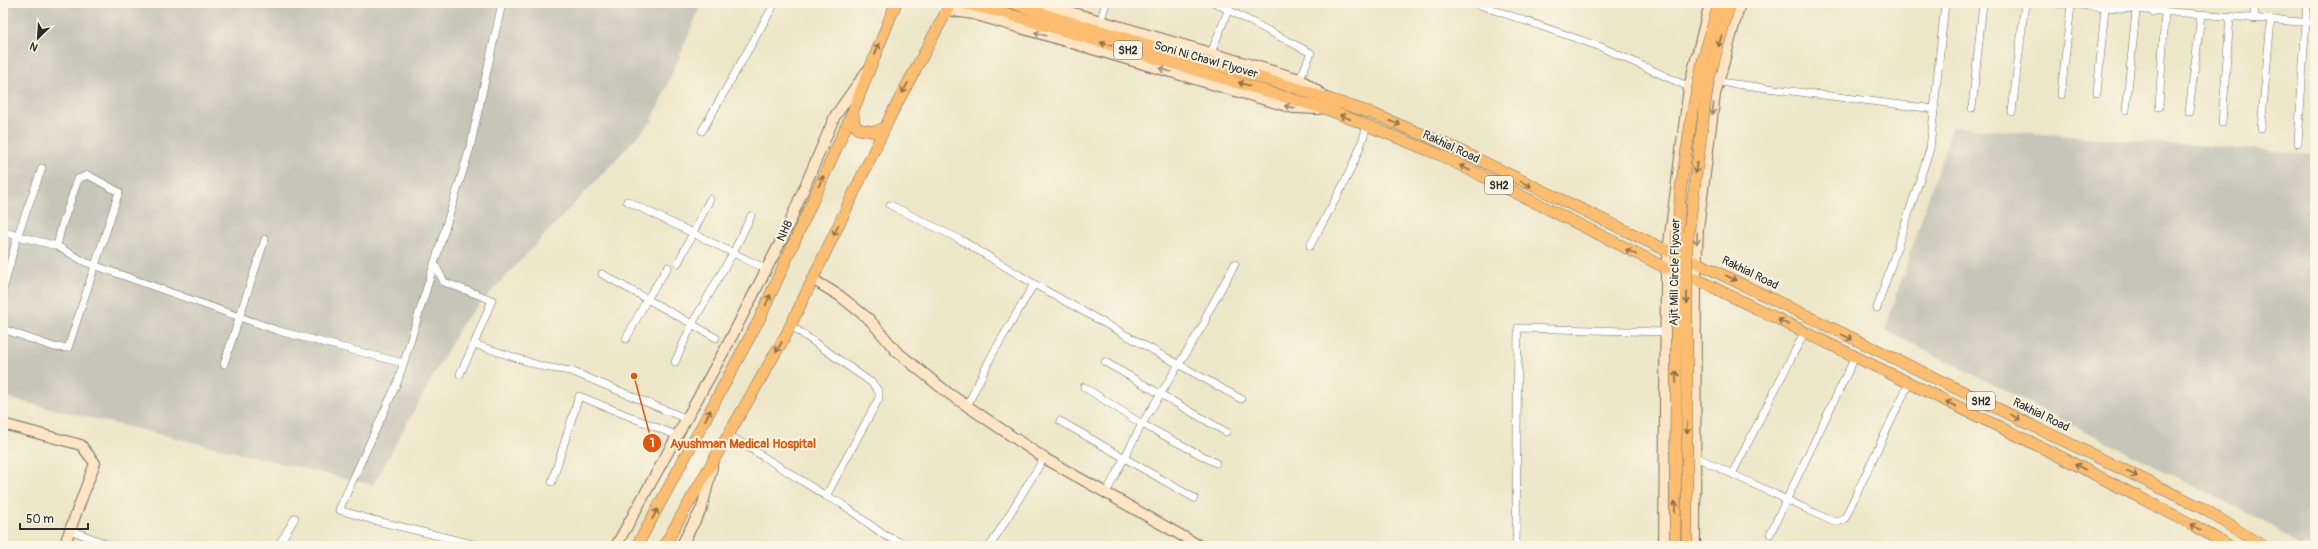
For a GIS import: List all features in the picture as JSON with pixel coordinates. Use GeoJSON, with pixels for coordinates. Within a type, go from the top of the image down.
{"type":"FeatureCollection","features":[{"type":"Feature","properties":{"kind":"main road","name":"NH8"},"geometry":{"type":"LineString","coordinates":[[637,546],[673,482],[760,318],[853,111],[896,3]]}},
{"type":"Feature","properties":{"kind":"main road","name":"Soni Ni Chawl Flyover"},"geometry":{"type":"LineString","coordinates":[[960,3],[1002,12],[1298,89]]}},
{"type":"Feature","properties":{"kind":"main road","name":"Soni Ni Chawl Flyover"},"geometry":{"type":"LineString","coordinates":[[1013,3],[1049,16],[1298,89],[1330,106]]}},
{"type":"Feature","properties":{"kind":"main road","name":"Ajit Mill Circle Flyover"},"geometry":{"type":"LineString","coordinates":[[1675,546],[1677,424],[1675,304],[1677,233],[1681,188],[1702,60],[1719,3]]}},
{"type":"Feature","properties":{"kind":"main road","name":"Ajit Mill Circle Flyover"},"geometry":{"type":"LineString","coordinates":[[1687,546],[1688,233],[1709,79],[1730,3]]}},
{"type":"Feature","properties":{"kind":"main road"},"geometry":{"type":"LineString","coordinates":[[664,546],[729,435],[790,325],[885,127],[950,6]]}},
{"type":"Feature","properties":{"kind":"main road","name":"Rakhial Road"},"geometry":{"type":"LineString","coordinates":[[1330,106],[1367,125],[1440,155],[1666,268]]}},
{"type":"Feature","properties":{"kind":"main road","name":"Rakhial Road"},"geometry":{"type":"LineString","coordinates":[[1330,106],[1371,113],[1446,144],[1668,251]]}},
{"type":"Feature","properties":{"kind":"main road"},"geometry":{"type":"LineString","coordinates":[[853,111],[854,123],[858,129],[875,132],[885,127]]}},
{"type":"Feature","properties":{"kind":"main road","name":"Rakhial Road"},"geometry":{"type":"LineString","coordinates":[[1696,262],[2204,509],[2262,546]]}},
{"type":"Feature","properties":{"kind":"main road","name":"SH2"},"geometry":{"type":"LineString","coordinates":[[1696,279],[1804,333],[2055,454],[2195,526],[2229,546]]}},
{"type":"Feature","properties":{"kind":"street"},"geometry":{"type":"LineString","coordinates":[[481,546],[373,520],[339,510],[398,381],[470,148],[502,3]]}},
{"type":"Feature","properties":{"kind":"street"},"geometry":{"type":"LineString","coordinates":[[702,131],[775,3]]}},
{"type":"Feature","properties":{"kind":"street"},"geometry":{"type":"LineString","coordinates":[[1042,3],[1100,22],[1211,53],[1298,89],[1310,53],[1229,6],[1215,3]]}},
{"type":"Feature","properties":{"kind":"street"},"geometry":{"type":"LineString","coordinates":[[1100,22],[1106,3]]}},
{"type":"Feature","properties":{"kind":"street"},"geometry":{"type":"LineString","coordinates":[[1474,3],[1601,47],[1689,87]]}},
{"type":"Feature","properties":{"kind":"street"},"geometry":{"type":"LineString","coordinates":[[1664,546],[1664,332],[1666,268],[1689,87],[1710,3]]}},
{"type":"Feature","properties":{"kind":"street"},"geometry":{"type":"LineString","coordinates":[[1695,546],[1696,262],[1698,229],[1715,95],[1740,3]]}},
{"type":"Feature","properties":{"kind":"street"},"geometry":{"type":"LineString","coordinates":[[1877,308],[1930,149],[1945,3]]}},
{"type":"Feature","properties":{"kind":"street"},"geometry":{"type":"LineString","coordinates":[[1972,108],[1983,3]]}},
{"type":"Feature","properties":{"kind":"street"},"geometry":{"type":"LineString","coordinates":[[2012,112],[2025,3]]}},
{"type":"Feature","properties":{"kind":"street"},"geometry":{"type":"LineString","coordinates":[[2053,3],[2090,5],[2136,11],[2315,23]]}},
{"type":"Feature","properties":{"kind":"street"},"geometry":{"type":"LineString","coordinates":[[2154,3],[2154,12]]}},
{"type":"Feature","properties":{"kind":"street"},"geometry":{"type":"LineString","coordinates":[[2254,19],[2255,3]]}},
{"type":"Feature","properties":{"kind":"street"},"geometry":{"type":"LineString","coordinates":[[2298,143],[2307,23],[2307,3]]}},
{"type":"Feature","properties":{"kind":"street"},"geometry":{"type":"LineString","coordinates":[[2061,95],[2071,5]]}},
{"type":"Feature","properties":{"kind":"street"},"geometry":{"type":"LineString","coordinates":[[950,6],[1293,108],[1330,106]]}},
{"type":"Feature","properties":{"kind":"street"},"geometry":{"type":"LineString","coordinates":[[1211,53],[1229,6]]}},
{"type":"Feature","properties":{"kind":"street"},"geometry":{"type":"LineString","coordinates":[[2097,93],[2105,8]]}},
{"type":"Feature","properties":{"kind":"street"},"geometry":{"type":"LineString","coordinates":[[2126,110],[2136,11]]}},
{"type":"Feature","properties":{"kind":"street"},"geometry":{"type":"LineString","coordinates":[[2159,107],[2165,13]]}},
{"type":"Feature","properties":{"kind":"street"},"geometry":{"type":"LineString","coordinates":[[2189,112],[2201,15]]}},
{"type":"Feature","properties":{"kind":"street"},"geometry":{"type":"LineString","coordinates":[[2222,123],[2230,17]]}},
{"type":"Feature","properties":{"kind":"street"},"geometry":{"type":"LineString","coordinates":[[2261,128],[2271,20]]}},
{"type":"Feature","properties":{"kind":"street"},"geometry":{"type":"LineString","coordinates":[[616,546],[687,420],[784,235],[835,116],[871,64]]}},
{"type":"Feature","properties":{"kind":"street"},"geometry":{"type":"LineString","coordinates":[[1719,82],[1934,109]]}},
{"type":"Feature","properties":{"kind":"street"},"geometry":{"type":"LineString","coordinates":[[1310,246],[1363,142],[1367,125]]}},
{"type":"Feature","properties":{"kind":"street"},"geometry":{"type":"LineString","coordinates":[[3,290],[17,237],[42,168]]}},
{"type":"Feature","properties":{"kind":"street"},"geometry":{"type":"LineString","coordinates":[[3,329],[54,347],[68,348],[119,192],[88,175],[78,179],[62,224],[57,246]]}},
{"type":"Feature","properties":{"kind":"street"},"geometry":{"type":"LineString","coordinates":[[678,263],[710,199]]}},
{"type":"Feature","properties":{"kind":"street"},"geometry":{"type":"LineString","coordinates":[[627,201],[766,269]]}},
{"type":"Feature","properties":{"kind":"street"},"geometry":{"type":"LineString","coordinates":[[890,205],[961,240],[1034,284],[1179,363],[1240,399]]}},
{"type":"Feature","properties":{"kind":"street"},"geometry":{"type":"LineString","coordinates":[[675,362],[692,324],[733,253],[751,216]]}},
{"type":"Feature","properties":{"kind":"street"},"geometry":{"type":"LineString","coordinates":[[3,232],[17,237],[57,246],[95,265],[278,331],[403,363]]}},
{"type":"Feature","properties":{"kind":"street"},"geometry":{"type":"LineString","coordinates":[[224,364],[265,239]]}},
{"type":"Feature","properties":{"kind":"street"},"geometry":{"type":"LineString","coordinates":[[1668,251],[1696,262]]}},
{"type":"Feature","properties":{"kind":"street"},"geometry":{"type":"LineString","coordinates":[[435,264],[444,282],[492,300],[460,374]]}},
{"type":"Feature","properties":{"kind":"street"},"geometry":{"type":"LineString","coordinates":[[1106,493],[1142,424],[1205,322],[1206,316],[1235,264]]}},
{"type":"Feature","properties":{"kind":"street"},"geometry":{"type":"LineString","coordinates":[[626,339],[647,299],[668,267]]}},
{"type":"Feature","properties":{"kind":"street"},"geometry":{"type":"LineString","coordinates":[[1666,268],[1696,279]]}},
{"type":"Feature","properties":{"kind":"street"},"geometry":{"type":"LineString","coordinates":[[602,274],[716,338]]}},
{"type":"Feature","properties":{"kind":"street"},"geometry":{"type":"LineString","coordinates":[[812,279],[840,296],[870,320],[896,351],[967,406],[1044,458],[1200,546]]}},
{"type":"Feature","properties":{"kind":"street"},"geometry":{"type":"LineString","coordinates":[[967,406],[992,355],[1034,284]]}},
{"type":"Feature","properties":{"kind":"street"},"geometry":{"type":"LineString","coordinates":[[790,325],[872,383],[879,392],[879,398],[826,496]]}},
{"type":"Feature","properties":{"kind":"street"},"geometry":{"type":"LineString","coordinates":[[1516,546],[1518,328],[1664,332]]}},
{"type":"Feature","properties":{"kind":"street"},"geometry":{"type":"LineString","coordinates":[[1732,474],[1804,333]]}},
{"type":"Feature","properties":{"kind":"street"},"geometry":{"type":"LineString","coordinates":[[474,344],[544,367],[571,371],[687,420]]}},
{"type":"Feature","properties":{"kind":"street"},"geometry":{"type":"LineString","coordinates":[[1770,534],[1855,357]]}},
{"type":"Feature","properties":{"kind":"street"},"geometry":{"type":"LineString","coordinates":[[1105,362],[1159,395],[1226,432]]}},
{"type":"Feature","properties":{"kind":"street"},"geometry":{"type":"LineString","coordinates":[[1696,457],[1834,522],[1844,520],[1909,384]]}},
{"type":"Feature","properties":{"kind":"street"},"geometry":{"type":"LineString","coordinates":[[1084,387],[1142,424],[1216,463]]}},
{"type":"Feature","properties":{"kind":"street"},"geometry":{"type":"LineString","coordinates":[[552,482],[578,396],[678,436]]}},
{"type":"Feature","properties":{"kind":"street"},"geometry":{"type":"LineString","coordinates":[[1060,421],[1194,498]]}},
{"type":"Feature","properties":{"kind":"street"},"geometry":{"type":"LineString","coordinates":[[3,424],[80,445],[95,463],[64,546]]}},
{"type":"Feature","properties":{"kind":"street"},"geometry":{"type":"LineString","coordinates":[[729,435],[826,496],[842,504],[884,534],[908,546]]}},
{"type":"Feature","properties":{"kind":"street"},"geometry":{"type":"LineString","coordinates":[[668,454],[683,462]]}},
{"type":"Feature","properties":{"kind":"street"},"geometry":{"type":"LineString","coordinates":[[990,546],[1044,458]]}},
{"type":"Feature","properties":{"kind":"street"},"geometry":{"type":"LineString","coordinates":[[681,546],[702,508],[714,460]]}},
{"type":"Feature","properties":{"kind":"street"},"geometry":{"type":"LineString","coordinates":[[278,546],[295,518]]}},
{"type":"Feature","properties":{"kind":"street"},"geometry":{"type":"LineString","coordinates":[[70,530],[112,546]]}},
{"type":"Feature","properties":{"kind":"shaded area"},"geometry":{"type":"Polygon","coordinates":[[[3,3],[702,3],[652,121],[463,322],[373,485],[3,397],[3,3]]]}},
{"type":"Feature","properties":{"kind":"shaded area"},"geometry":{"type":"Polygon","coordinates":[[[1952,127],[2315,154],[2315,546],[2297,546],[2269,524],[1885,330],[1952,127]]]}},
{"type":"Feature","properties":{"kind":"place","name":"Ayushman Medical Hospital"},"geometry":{"type":"Point","coordinates":[634,376]}}]}
